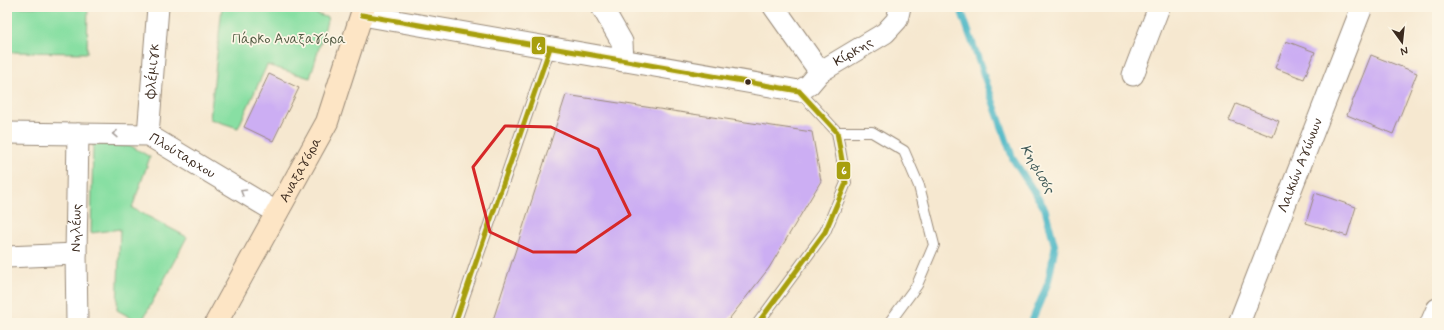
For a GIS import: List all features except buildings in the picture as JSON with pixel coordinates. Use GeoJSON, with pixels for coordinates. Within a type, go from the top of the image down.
{"type":"FeatureCollection","features":[{"type":"Feature","properties":{"kind":"main road","name":"Αναξαγόρα"},"geometry":{"type":"LineString","coordinates":[[216,323],[327,122],[363,11]]}},
{"type":"Feature","properties":{"kind":"street","name":"Φλέμιγκ"},"geometry":{"type":"LineString","coordinates":[[148,135],[158,7]]}},
{"type":"Feature","properties":{"kind":"street"},"geometry":{"type":"LineString","coordinates":[[602,7],[622,42],[623,61]]}},
{"type":"Feature","properties":{"kind":"street"},"geometry":{"type":"LineString","coordinates":[[774,7],[820,72]]}},
{"type":"Feature","properties":{"kind":"street","name":"Κίρκης"},"geometry":{"type":"LineString","coordinates":[[799,91],[809,85],[820,72],[885,33],[897,20],[900,7]]}},
{"type":"Feature","properties":{"kind":"street"},"geometry":{"type":"LineString","coordinates":[[1133,75],[1159,7]]}},
{"type":"Feature","properties":{"kind":"street","name":"Λαικών Αγώνων"},"geometry":{"type":"LineString","coordinates":[[1239,323],[1362,7]]}},
{"type":"Feature","properties":{"kind":"street"},"geometry":{"type":"LineString","coordinates":[[363,11],[550,48],[799,91]]}},
{"type":"Feature","properties":{"kind":"street","name":"Πλούταρχου"},"geometry":{"type":"LineString","coordinates":[[7,133],[148,135],[276,212]]}},
{"type":"Feature","properties":{"kind":"street","name":"Νηλέως"},"geometry":{"type":"LineString","coordinates":[[77,323],[76,254],[78,134]]}},
{"type":"Feature","properties":{"kind":"street"},"geometry":{"type":"LineString","coordinates":[[7,257],[76,254]]}},
{"type":"Feature","properties":{"kind":"street"},"geometry":{"type":"LineString","coordinates":[[1432,323],[1437,309]]}},
{"type":"Feature","properties":{"kind":"lane"},"geometry":{"type":"LineString","coordinates":[[455,323],[550,48]]}},
{"type":"Feature","properties":{"kind":"lane"},"geometry":{"type":"LineString","coordinates":[[758,323],[825,232],[846,183],[837,132],[799,91]]}},
{"type":"Feature","properties":{"kind":"lane"},"geometry":{"type":"LineString","coordinates":[[837,132],[872,132],[904,151],[919,186],[934,245],[917,285],[889,323]]}},
{"type":"Feature","properties":{"kind":"highlighted area"},"geometry":{"type":"Polygon","coordinates":[[[505,126],[551,127],[598,149],[630,215],[576,252],[533,252],[490,232],[473,167],[505,126]]]}},
{"type":"Feature","properties":{"kind":"green space"},"geometry":{"type":"Polygon","coordinates":[[[7,7],[88,7],[87,53],[7,52],[7,7]]]}},
{"type":"Feature","properties":{"kind":"green space","name":"Πάρκο Αναξαγόρα"},"geometry":{"type":"Polygon","coordinates":[[[222,7],[298,7],[328,18],[310,78],[267,65],[238,128],[210,119],[222,7]]]}},
{"type":"Feature","properties":{"kind":"green space"},"geometry":{"type":"Polygon","coordinates":[[[93,144],[131,146],[150,157],[132,208],[187,237],[141,323],[117,310],[120,229],[91,233],[93,144]]]}},
{"type":"Feature","properties":{"kind":"waterway","name":"Κηφισός"},"geometry":{"type":"LineString","coordinates":[[960,7],[1013,159],[1045,209],[1055,247],[1048,283],[1031,323]]}},
{"type":"Feature","properties":{"kind":"transit line","name":"6"},"geometry":{"type":"LineString","coordinates":[[362,15],[799,91],[837,132],[846,183],[825,232],[758,323]]}},
{"type":"Feature","properties":{"kind":"transit line","name":"6"},"geometry":{"type":"LineString","coordinates":[[455,323],[550,48]]}}]}
